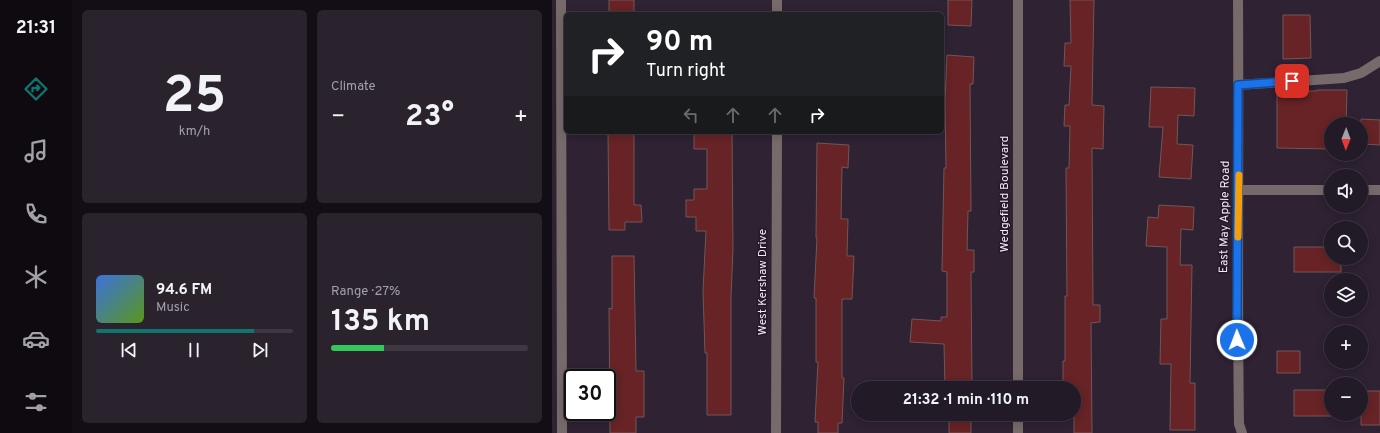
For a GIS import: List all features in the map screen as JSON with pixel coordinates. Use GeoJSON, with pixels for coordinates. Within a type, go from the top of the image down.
{"type":"FeatureCollection","features":[{"type":"Feature","properties":{"kind":"street"},"geometry":{"type":"LineString","coordinates":[[561,0],[562,433]]}},
{"type":"Feature","properties":{"kind":"street"},"geometry":{"type":"LineString","coordinates":[[777,0],[777,12]]}},
{"type":"Feature","properties":{"kind":"street","name":"Wedgefield Boulevard"},"geometry":{"type":"LineString","coordinates":[[1018,0],[1018,381]]}},
{"type":"Feature","properties":{"kind":"street","name":"East May Apple Road"},"geometry":{"type":"LineString","coordinates":[[1238,0],[1239,190],[1237,311],[1239,424],[1242,433]]}},
{"type":"Feature","properties":{"kind":"street"},"geometry":{"type":"LineString","coordinates":[[1238,85],[1344,78],[1361,73],[1380,61]]}},
{"type":"Feature","properties":{"kind":"street","name":"West Kershaw Drive"},"geometry":{"type":"LineString","coordinates":[[776,433],[777,134]]}},
{"type":"Feature","properties":{"kind":"street"},"geometry":{"type":"LineString","coordinates":[[1239,190],[1324,190]]}},
{"type":"Feature","properties":{"kind":"street"},"geometry":{"type":"LineString","coordinates":[[1368,190],[1380,190]]}},
{"type":"Feature","properties":{"kind":"street"},"geometry":{"type":"LineString","coordinates":[[1018,421],[1018,433]]}},
{"type":"Feature","properties":{"kind":"building"},"geometry":{"type":"Polygon","coordinates":[[[609,0],[634,0],[634,12],[609,12],[609,0]]]}},
{"type":"Feature","properties":{"kind":"building"},"geometry":{"type":"Polygon","coordinates":[[[948,0],[972,0],[971,26],[948,25],[948,0]]]}},
{"type":"Feature","properties":{"kind":"building"},"geometry":{"type":"Polygon","coordinates":[[[1070,0],[1094,0],[1092,105],[1104,106],[1103,149],[1092,148],[1093,305],[1100,305],[1100,322],[1091,323],[1092,433],[1074,433],[1074,421],[1081,421],[1081,381],[1063,381],[1063,361],[1065,361],[1065,296],[1067,296],[1066,168],[1069,168],[1070,126],[1064,126],[1065,105],[1069,105],[1071,66],[1064,66],[1065,43],[1071,43],[1070,0]]]}},
{"type":"Feature","properties":{"kind":"building"},"geometry":{"type":"Polygon","coordinates":[[[1283,15],[1310,15],[1311,58],[1283,59],[1283,15]]]}},
{"type":"Feature","properties":{"kind":"building"},"geometry":{"type":"Polygon","coordinates":[[[947,55],[974,57],[973,84],[970,84],[971,211],[968,211],[967,250],[974,250],[974,272],[971,272],[972,381],[945,381],[944,344],[910,342],[912,319],[941,321],[941,317],[947,317],[947,272],[942,271],[944,168],[946,168],[945,101],[947,55]]]}},
{"type":"Feature","properties":{"kind":"building"},"geometry":{"type":"Polygon","coordinates":[[[1151,87],[1195,88],[1194,116],[1178,115],[1177,144],[1193,145],[1191,179],[1159,177],[1163,127],[1149,127],[1151,87]]]}},
{"type":"Feature","properties":{"kind":"building"},"geometry":{"type":"Polygon","coordinates":[[[1347,90],[1346,117],[1324,117],[1324,149],[1277,148],[1277,91],[1347,90]]]}},
{"type":"Feature","properties":{"kind":"building"},"geometry":{"type":"Polygon","coordinates":[[[1368,119],[1380,120],[1380,145],[1368,144],[1368,119]]]}},
{"type":"Feature","properties":{"kind":"building"},"geometry":{"type":"Polygon","coordinates":[[[608,134],[634,134],[634,205],[641,205],[642,222],[625,222],[625,230],[609,230],[608,134]]]}},
{"type":"Feature","properties":{"kind":"building"},"geometry":{"type":"Polygon","coordinates":[[[694,134],[732,134],[733,249],[731,298],[731,415],[707,415],[707,353],[705,353],[703,291],[706,231],[696,231],[696,217],[686,217],[686,200],[694,200],[694,189],[707,189],[707,149],[694,149],[694,134]]]}},
{"type":"Feature","properties":{"kind":"building"},"geometry":{"type":"Polygon","coordinates":[[[817,143],[849,145],[848,168],[842,167],[841,219],[848,219],[847,256],[854,256],[852,299],[842,299],[842,378],[844,378],[842,423],[838,423],[838,433],[818,433],[818,422],[815,422],[818,362],[816,362],[816,298],[814,298],[817,238],[817,143]]]}},
{"type":"Feature","properties":{"kind":"building"},"geometry":{"type":"Polygon","coordinates":[[[1159,205],[1194,207],[1193,230],[1181,229],[1180,265],[1192,265],[1190,383],[1195,383],[1195,430],[1170,430],[1171,364],[1160,364],[1161,319],[1167,319],[1167,247],[1146,246],[1148,217],[1158,218],[1159,205]]]}},
{"type":"Feature","properties":{"kind":"building"},"geometry":{"type":"Polygon","coordinates":[[[1294,247],[1324,247],[1324,265],[1341,265],[1341,272],[1294,272],[1294,247]]]}},
{"type":"Feature","properties":{"kind":"building"},"geometry":{"type":"Polygon","coordinates":[[[612,256],[634,256],[636,371],[644,371],[644,417],[636,417],[636,433],[610,433],[610,421],[616,421],[616,369],[609,369],[609,308],[612,309],[612,256]]]}},
{"type":"Feature","properties":{"kind":"building"},"geometry":{"type":"Polygon","coordinates":[[[1277,351],[1300,351],[1300,373],[1277,373],[1277,351]]]}},
{"type":"Feature","properties":{"kind":"building"},"geometry":{"type":"Polygon","coordinates":[[[1294,390],[1324,390],[1324,416],[1294,416],[1294,390]]]}},
{"type":"Feature","properties":{"kind":"building"},"geometry":{"type":"Polygon","coordinates":[[[1368,391],[1380,391],[1380,425],[1361,425],[1361,421],[1368,421],[1368,391]]]}},
{"type":"Feature","properties":{"kind":"building"},"geometry":{"type":"Polygon","coordinates":[[[949,421],[971,421],[971,433],[949,433],[949,421]]]}},
{"type":"Feature","properties":{"kind":"slow traffic"},"geometry":{"type":"LineString","coordinates":[[1238,237],[1239,175]]}},
{"type":"Feature","properties":{"kind":"route"},"geometry":{"type":"LineString","coordinates":[[1237,340],[1239,190],[1238,85],[1292,81]]}}]}
